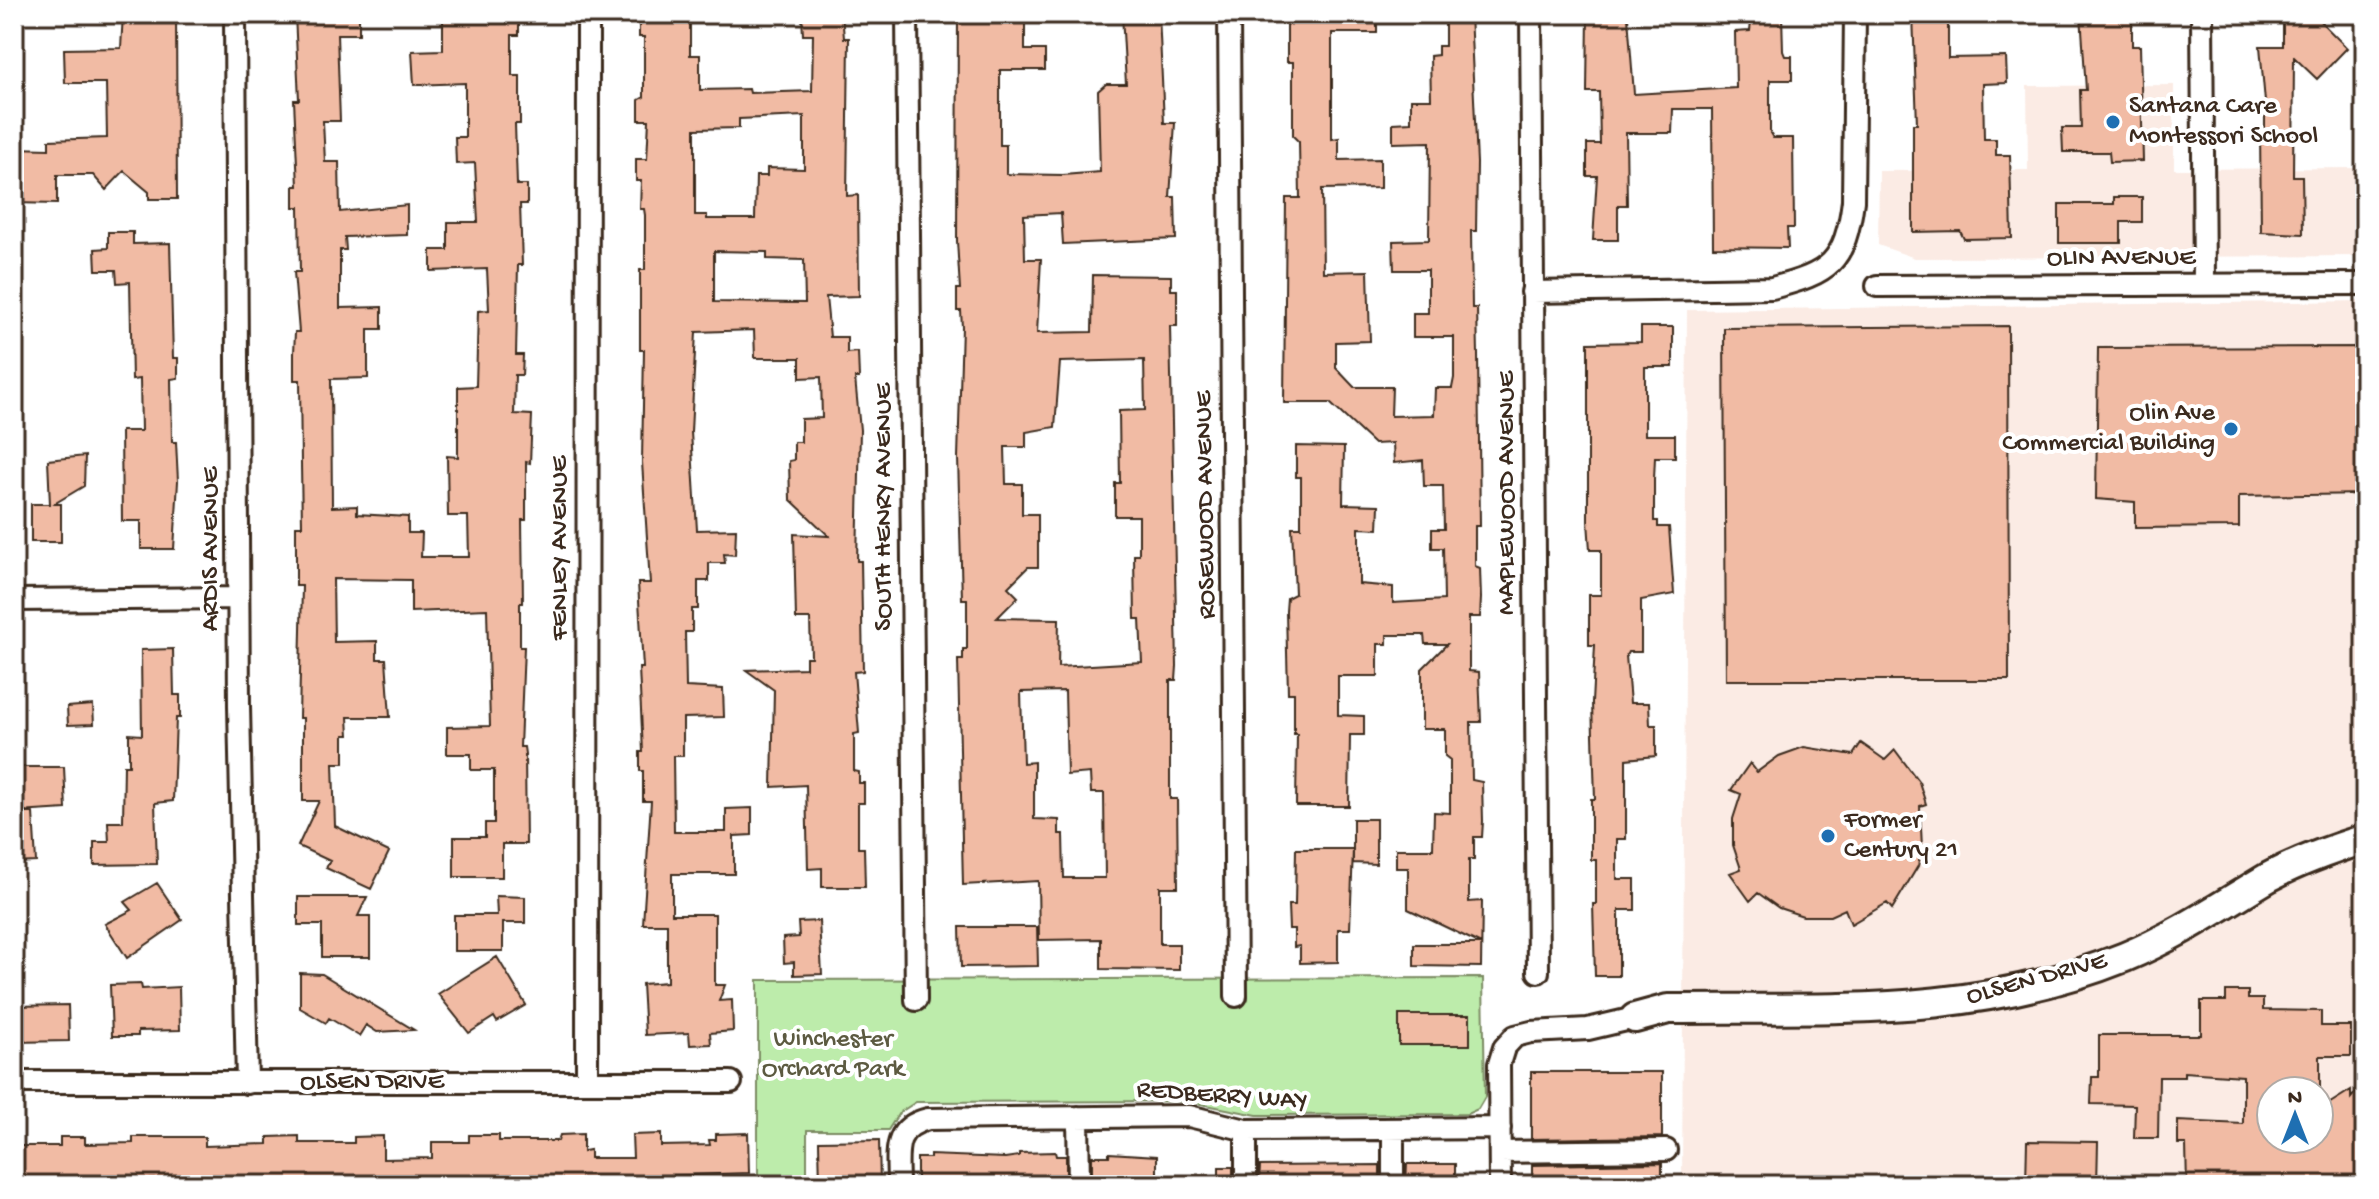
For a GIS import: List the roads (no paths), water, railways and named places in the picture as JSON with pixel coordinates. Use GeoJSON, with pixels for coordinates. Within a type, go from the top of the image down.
{"type":"FeatureCollection","features":[{"type":"Feature","properties":{"kind":"street","name":"ARDIS AVENUE"},"geometry":{"type":"LineString","coordinates":[[235,14],[238,598],[247,1083]]}},
{"type":"Feature","properties":{"kind":"street","name":"FENLEY AVENUE"},"geometry":{"type":"LineString","coordinates":[[587,1082],[588,14]]}},
{"type":"Feature","properties":{"kind":"street","name":"SOUTH HENRY AVENUE"},"geometry":{"type":"LineString","coordinates":[[907,14],[916,1000]]}},
{"type":"Feature","properties":{"kind":"street","name":"ROSEWOOD AVENUE"},"geometry":{"type":"LineString","coordinates":[[1229,14],[1236,996]]}},
{"type":"Feature","properties":{"kind":"street","name":"MAPLEWOOD AVENUE"},"geometry":{"type":"LineString","coordinates":[[1531,14],[1538,972]]}},
{"type":"Feature","properties":{"kind":"street"},"geometry":{"type":"LineString","coordinates":[[1532,292],[1772,288],[1808,279],[1828,269],[1839,255],[1850,231],[1855,14]]}},
{"type":"Feature","properties":{"kind":"street"},"geometry":{"type":"LineString","coordinates":[[2202,14],[2204,284]]}},
{"type":"Feature","properties":{"kind":"street","name":"OLIN AVENUE"},"geometry":{"type":"LineString","coordinates":[[1877,286],[2365,284]]}},
{"type":"Feature","properties":{"kind":"street"},"geometry":{"type":"LineString","coordinates":[[14,600],[238,598]]}},
{"type":"Feature","properties":{"kind":"street","name":"OLSEN DRIVE"},"geometry":{"type":"LineString","coordinates":[[1635,1018],[1668,1009],[1896,1009],[2002,994],[2125,956],[2222,908],[2271,876],[2365,839]]}},
{"type":"Feature","properties":{"kind":"street"},"geometry":{"type":"LineString","coordinates":[[1500,1185],[1499,1064],[1504,1048],[1515,1036],[1531,1032],[1588,1029],[1635,1018]]}},
{"type":"Feature","properties":{"kind":"street","name":"OLSEN DRIVE"},"geometry":{"type":"LineString","coordinates":[[14,1082],[731,1082]]}},
{"type":"Feature","properties":{"kind":"street","name":"REDBERRY WAY"},"geometry":{"type":"LineString","coordinates":[[898,1185],[901,1136],[911,1123],[928,1119],[1189,1116],[1246,1130],[1500,1128]]}},
{"type":"Feature","properties":{"kind":"street"},"geometry":{"type":"LineString","coordinates":[[1078,1117],[1079,1185]]}},
{"type":"Feature","properties":{"kind":"street"},"geometry":{"type":"LineString","coordinates":[[1393,1129],[1393,1185]]}},
{"type":"Feature","properties":{"kind":"street"},"geometry":{"type":"LineString","coordinates":[[1246,1130],[1246,1185]]}},
{"type":"Feature","properties":{"kind":"street"},"geometry":{"type":"LineString","coordinates":[[1500,1152],[1666,1150]]}},
{"type":"Feature","properties":{"kind":"place","name":"Santana Care Montessori School"},"geometry":{"type":"Point","coordinates":[2113,122]}},
{"type":"Feature","properties":{"kind":"place","name":"Olin Ave Commercial Building"},"geometry":{"type":"Point","coordinates":[2231,429]}},
{"type":"Feature","properties":{"kind":"place","name":"Former Century 21"},"geometry":{"type":"Point","coordinates":[1828,836]}},
{"type":"Feature","properties":{"kind":"park label","name":"Winchester Orchard Park"},"geometry":{"type":"Point","coordinates":[833,1055]}}]}
